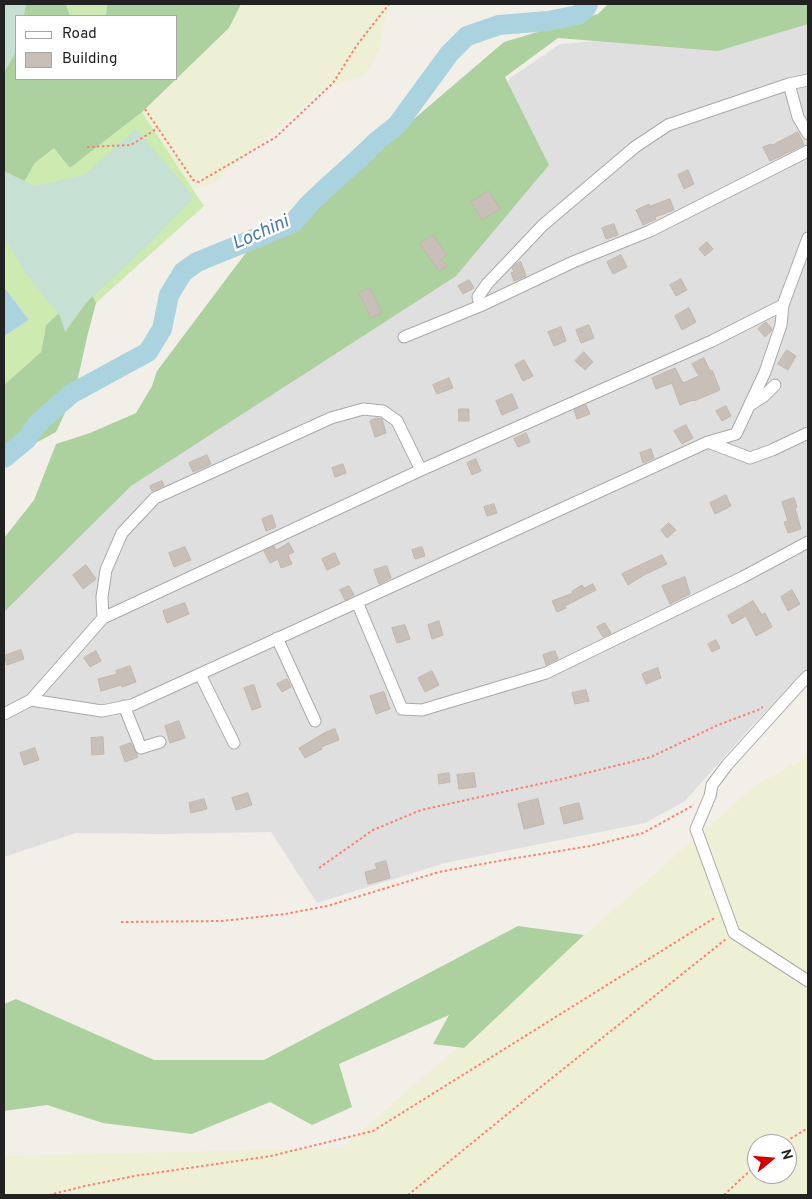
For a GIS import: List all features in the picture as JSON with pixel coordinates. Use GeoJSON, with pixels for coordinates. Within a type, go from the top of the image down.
{"type":"FeatureCollection","features":[{"type":"Feature","properties":{"kind":"street"},"geometry":{"type":"LineString","coordinates":[[480,306],[478,297],[487,284],[543,225],[635,147],[668,125],[789,84],[808,80]]}},
{"type":"Feature","properties":{"kind":"street"},"geometry":{"type":"LineString","coordinates":[[789,84],[798,117],[808,134]]}},
{"type":"Feature","properties":{"kind":"street"},"geometry":{"type":"LineString","coordinates":[[404,337],[480,306],[573,262],[650,231],[808,151]]}},
{"type":"Feature","properties":{"kind":"street"},"geometry":{"type":"LineString","coordinates":[[31,700],[102,711],[132,705],[708,442],[736,434],[765,372],[781,325],[783,305],[808,238]]}},
{"type":"Feature","properties":{"kind":"street"},"geometry":{"type":"LineString","coordinates":[[4,714],[31,700],[103,618],[421,470],[712,341],[783,305]]}},
{"type":"Feature","properties":{"kind":"street"},"geometry":{"type":"LineString","coordinates":[[750,405],[764,396],[775,384]]}},
{"type":"Feature","properties":{"kind":"street"},"geometry":{"type":"LineString","coordinates":[[103,618],[102,597],[106,570],[122,533],[155,498],[331,418],[363,409],[383,411],[397,421],[421,470]]}},
{"type":"Feature","properties":{"kind":"street"},"geometry":{"type":"LineString","coordinates":[[708,442],[750,458],[772,450],[808,432]]}},
{"type":"Feature","properties":{"kind":"street"},"geometry":{"type":"LineString","coordinates":[[356,602],[402,709],[422,710],[546,673],[743,577],[808,542]]}},
{"type":"Feature","properties":{"kind":"street"},"geometry":{"type":"LineString","coordinates":[[277,638],[315,721]]}},
{"type":"Feature","properties":{"kind":"street"},"geometry":{"type":"LineString","coordinates":[[200,674],[234,744]]}},
{"type":"Feature","properties":{"kind":"street"},"geometry":{"type":"LineString","coordinates":[[808,676],[727,765],[712,785],[710,796],[696,830],[734,933],[808,981]]}},
{"type":"Feature","properties":{"kind":"street"},"geometry":{"type":"LineString","coordinates":[[124,706],[141,748],[160,742]]}},
{"type":"Feature","properties":{"kind":"path"},"geometry":{"type":"LineString","coordinates":[[145,109],[193,180],[199,182],[276,137],[333,84],[357,45],[389,4]]}},
{"type":"Feature","properties":{"kind":"path"},"geometry":{"type":"LineString","coordinates":[[87,147],[131,145],[158,128]]}},
{"type":"Feature","properties":{"kind":"path"},"geometry":{"type":"LineString","coordinates":[[319,868],[373,830],[421,810],[651,757],[765,706]]}},
{"type":"Feature","properties":{"kind":"path"},"geometry":{"type":"LineString","coordinates":[[121,922],[222,921],[284,914],[327,906],[439,872],[590,846],[643,833],[693,805]]}},
{"type":"Feature","properties":{"kind":"path"},"geometry":{"type":"LineString","coordinates":[[49,1195],[134,1176],[271,1156],[373,1131],[726,911]]}},
{"type":"Feature","properties":{"kind":"path"},"geometry":{"type":"LineString","coordinates":[[408,1195],[734,933]]}},
{"type":"Feature","properties":{"kind":"path"},"geometry":{"type":"LineString","coordinates":[[797,1135],[808,1128]]}},
{"type":"Feature","properties":{"kind":"path"},"geometry":{"type":"LineString","coordinates":[[724,1195],[747,1173]]}},
{"type":"Feature","properties":{"kind":"shaded area"},"geometry":{"type":"Polygon","coordinates":[[[808,4],[808,668],[749,729],[685,801],[645,823],[445,863],[317,903],[271,832],[76,833],[4,857],[4,592],[472,159],[510,78],[560,44],[710,32],[808,4]]]}},
{"type":"Feature","properties":{"kind":"green space"},"geometry":{"type":"Polygon","coordinates":[[[4,4],[66,4],[70,15],[15,15],[15,80],[175,80],[142,112],[70,168],[54,148],[35,163],[13,201],[4,208],[4,4]]]}},
{"type":"Feature","properties":{"kind":"green space"},"geometry":{"type":"Polygon","coordinates":[[[4,4],[26,4],[24,15],[15,15],[15,50],[4,73],[4,4]]]}},
{"type":"Feature","properties":{"kind":"green space"},"geometry":{"type":"Polygon","coordinates":[[[66,4],[107,4],[106,15],[70,15],[66,4]]]}},
{"type":"Feature","properties":{"kind":"green space"},"geometry":{"type":"Polygon","coordinates":[[[107,4],[241,4],[229,28],[178,77],[178,15],[106,15],[107,4]]]}},
{"type":"Feature","properties":{"kind":"green space"},"geometry":{"type":"Polygon","coordinates":[[[241,4],[393,4],[384,21],[379,52],[364,75],[324,89],[215,182],[193,189],[142,112],[175,80],[178,80],[178,77],[229,28],[241,4]]]}},
{"type":"Feature","properties":{"kind":"green space"},"geometry":{"type":"Polygon","coordinates":[[[608,4],[808,4],[808,24],[718,51],[558,38],[505,77],[549,165],[456,276],[131,486],[4,612],[4,538],[34,500],[56,444],[90,433],[136,413],[152,386],[157,371],[251,246],[297,227],[401,130],[504,42],[598,14],[608,4]]]}},
{"type":"Feature","properties":{"kind":"green space"},"geometry":{"type":"Polygon","coordinates":[[[142,112],[204,206],[96,303],[89,286],[46,325],[41,352],[4,385],[4,336],[29,320],[4,287],[4,208],[13,201],[35,163],[55,147],[70,168],[142,112]]]}},
{"type":"Feature","properties":{"kind":"green space"},"geometry":{"type":"Polygon","coordinates":[[[136,129],[194,197],[153,240],[86,303],[65,332],[60,316],[24,271],[4,236],[4,169],[6,172],[35,186],[84,175],[136,129]]]}},
{"type":"Feature","properties":{"kind":"green space"},"geometry":{"type":"Polygon","coordinates":[[[88,286],[96,303],[78,378],[56,432],[32,445],[4,451],[4,385],[41,352],[46,325],[88,286]]]}},
{"type":"Feature","properties":{"kind":"green space"},"geometry":{"type":"Polygon","coordinates":[[[808,756],[808,1195],[4,1195],[4,1156],[342,1148],[755,786],[808,756]]]}},
{"type":"Feature","properties":{"kind":"green space"},"geometry":{"type":"Polygon","coordinates":[[[518,926],[584,935],[464,1048],[433,1044],[449,1015],[339,1064],[352,1107],[312,1125],[270,1102],[192,1134],[103,1123],[47,1105],[4,1111],[4,1004],[16,999],[154,1060],[264,1060],[518,926]]]}},
{"type":"Feature","properties":{"kind":"water"},"geometry":{"type":"Polygon","coordinates":[[[4,287],[29,320],[4,336],[4,287]]]}},
{"type":"Feature","properties":{"kind":"building"},"geometry":{"type":"Polygon","coordinates":[[[798,132],[804,145],[770,161],[763,147],[772,145],[798,132]]]}},
{"type":"Feature","properties":{"kind":"building"},"geometry":{"type":"Polygon","coordinates":[[[688,170],[694,184],[684,189],[678,175],[688,170]]]}},
{"type":"Feature","properties":{"kind":"building"},"geometry":{"type":"Polygon","coordinates":[[[489,191],[500,209],[482,220],[471,202],[489,191]]]}},
{"type":"Feature","properties":{"kind":"building"},"geometry":{"type":"Polygon","coordinates":[[[670,199],[674,210],[655,217],[656,219],[643,225],[636,210],[649,204],[650,206],[670,199]]]}},
{"type":"Feature","properties":{"kind":"building"},"geometry":{"type":"Polygon","coordinates":[[[614,224],[618,235],[606,239],[602,228],[614,224]]]}},
{"type":"Feature","properties":{"kind":"building"},"geometry":{"type":"Polygon","coordinates":[[[433,235],[447,255],[441,259],[447,266],[439,271],[420,244],[433,235]]]}},
{"type":"Feature","properties":{"kind":"building"},"geometry":{"type":"Polygon","coordinates":[[[707,242],[713,249],[705,256],[699,249],[707,242]]]}},
{"type":"Feature","properties":{"kind":"building"},"geometry":{"type":"Polygon","coordinates":[[[621,255],[627,267],[613,274],[607,262],[621,255]]]}},
{"type":"Feature","properties":{"kind":"building"},"geometry":{"type":"Polygon","coordinates":[[[521,262],[526,276],[514,281],[511,273],[514,272],[512,268],[521,262]]]}},
{"type":"Feature","properties":{"kind":"building"},"geometry":{"type":"Polygon","coordinates":[[[681,279],[687,290],[676,296],[670,285],[681,279]]]}},
{"type":"Feature","properties":{"kind":"building"},"geometry":{"type":"Polygon","coordinates":[[[469,280],[474,288],[463,294],[458,286],[469,280]]]}},
{"type":"Feature","properties":{"kind":"building"},"geometry":{"type":"Polygon","coordinates":[[[370,288],[382,313],[371,318],[359,293],[370,288]]]}},
{"type":"Feature","properties":{"kind":"building"},"geometry":{"type":"Polygon","coordinates":[[[689,308],[696,322],[682,330],[675,316],[689,308]]]}},
{"type":"Feature","properties":{"kind":"building"},"geometry":{"type":"Polygon","coordinates":[[[766,322],[772,329],[765,337],[758,329],[766,322]]]}},
{"type":"Feature","properties":{"kind":"building"},"geometry":{"type":"Polygon","coordinates":[[[589,325],[594,338],[581,343],[576,330],[589,325]]]}},
{"type":"Feature","properties":{"kind":"building"},"geometry":{"type":"Polygon","coordinates":[[[561,327],[566,341],[554,346],[548,332],[561,327]]]}},
{"type":"Feature","properties":{"kind":"building"},"geometry":{"type":"Polygon","coordinates":[[[787,350],[796,356],[788,370],[778,364],[787,350]]]}},
{"type":"Feature","properties":{"kind":"building"},"geometry":{"type":"Polygon","coordinates":[[[584,352],[593,362],[585,370],[575,361],[584,352]]]}},
{"type":"Feature","properties":{"kind":"building"},"geometry":{"type":"Polygon","coordinates":[[[704,358],[710,371],[712,370],[720,390],[680,405],[672,383],[656,389],[652,378],[675,368],[683,383],[699,376],[692,364],[704,358]]]}},
{"type":"Feature","properties":{"kind":"building"},"geometry":{"type":"Polygon","coordinates":[[[524,360],[533,376],[523,381],[515,365],[524,360]]]}},
{"type":"Feature","properties":{"kind":"building"},"geometry":{"type":"Polygon","coordinates":[[[449,378],[453,388],[437,394],[433,385],[449,378]]]}},
{"type":"Feature","properties":{"kind":"building"},"geometry":{"type":"Polygon","coordinates":[[[512,394],[518,408],[502,415],[496,401],[512,394]]]}},
{"type":"Feature","properties":{"kind":"building"},"geometry":{"type":"Polygon","coordinates":[[[586,405],[590,414],[577,419],[574,410],[586,405]]]}},
{"type":"Feature","properties":{"kind":"building"},"geometry":{"type":"Polygon","coordinates":[[[726,406],[731,416],[722,421],[716,411],[726,406]]]}},
{"type":"Feature","properties":{"kind":"building"},"geometry":{"type":"Polygon","coordinates":[[[459,409],[469,409],[469,421],[459,421],[459,409]]]}},
{"type":"Feature","properties":{"kind":"building"},"geometry":{"type":"Polygon","coordinates":[[[377,418],[382,419],[386,433],[375,437],[370,421],[377,418]]]}},
{"type":"Feature","properties":{"kind":"building"},"geometry":{"type":"Polygon","coordinates":[[[686,425],[693,438],[682,444],[674,431],[686,425]]]}},
{"type":"Feature","properties":{"kind":"building"},"geometry":{"type":"Polygon","coordinates":[[[526,433],[530,442],[518,447],[514,439],[526,433]]]}},
{"type":"Feature","properties":{"kind":"building"},"geometry":{"type":"Polygon","coordinates":[[[651,449],[654,458],[643,463],[640,453],[651,449]]]}},
{"type":"Feature","properties":{"kind":"building"},"geometry":{"type":"Polygon","coordinates":[[[207,455],[211,464],[193,472],[189,463],[207,455]]]}},
{"type":"Feature","properties":{"kind":"building"},"geometry":{"type":"Polygon","coordinates":[[[476,459],[481,471],[472,475],[467,463],[476,459]]]}},
{"type":"Feature","properties":{"kind":"building"},"geometry":{"type":"Polygon","coordinates":[[[343,464],[346,473],[335,477],[332,468],[343,464]]]}},
{"type":"Feature","properties":{"kind":"building"},"geometry":{"type":"Polygon","coordinates":[[[162,481],[164,486],[152,491],[150,486],[162,481]]]}},
{"type":"Feature","properties":{"kind":"building"},"geometry":{"type":"Polygon","coordinates":[[[726,495],[731,506],[715,514],[710,503],[726,495]]]}},
{"type":"Feature","properties":{"kind":"building"},"geometry":{"type":"Polygon","coordinates":[[[794,498],[801,529],[788,533],[784,522],[788,521],[782,502],[794,498]]]}},
{"type":"Feature","properties":{"kind":"building"},"geometry":{"type":"Polygon","coordinates":[[[494,504],[497,513],[487,516],[484,507],[494,504]]]}},
{"type":"Feature","properties":{"kind":"building"},"geometry":{"type":"Polygon","coordinates":[[[272,515],[276,527],[266,531],[262,519],[272,515]]]}},
{"type":"Feature","properties":{"kind":"building"},"geometry":{"type":"Polygon","coordinates":[[[669,523],[676,530],[667,538],[661,530],[669,523]]]}},
{"type":"Feature","properties":{"kind":"building"},"geometry":{"type":"Polygon","coordinates":[[[289,543],[294,552],[288,555],[292,564],[281,568],[278,559],[270,563],[264,551],[274,546],[276,550],[289,543]]]}},
{"type":"Feature","properties":{"kind":"building"},"geometry":{"type":"Polygon","coordinates":[[[185,547],[191,560],[174,567],[169,553],[185,547]]]}},
{"type":"Feature","properties":{"kind":"building"},"geometry":{"type":"Polygon","coordinates":[[[422,547],[425,556],[415,559],[412,550],[422,547]]]}},
{"type":"Feature","properties":{"kind":"building"},"geometry":{"type":"Polygon","coordinates":[[[335,553],[340,564],[327,570],[322,559],[335,553]]]}},
{"type":"Feature","properties":{"kind":"building"},"geometry":{"type":"Polygon","coordinates":[[[662,555],[667,564],[628,585],[622,574],[662,555]]]}},
{"type":"Feature","properties":{"kind":"building"},"geometry":{"type":"Polygon","coordinates":[[[86,565],[96,579],[83,589],[73,575],[86,565]]]}},
{"type":"Feature","properties":{"kind":"building"},"geometry":{"type":"Polygon","coordinates":[[[387,566],[391,578],[379,584],[374,570],[387,566]]]}},
{"type":"Feature","properties":{"kind":"building"},"geometry":{"type":"Polygon","coordinates":[[[685,577],[690,594],[670,604],[662,586],[685,577]]]}},
{"type":"Feature","properties":{"kind":"building"},"geometry":{"type":"Polygon","coordinates":[[[593,584],[596,590],[557,612],[552,601],[573,593],[572,591],[582,585],[584,588],[593,584]]]}},
{"type":"Feature","properties":{"kind":"building"},"geometry":{"type":"Polygon","coordinates":[[[349,586],[354,595],[345,600],[340,590],[349,586]]]}},
{"type":"Feature","properties":{"kind":"building"},"geometry":{"type":"Polygon","coordinates":[[[792,590],[800,604],[788,611],[781,597],[792,590]]]}},
{"type":"Feature","properties":{"kind":"building"},"geometry":{"type":"Polygon","coordinates":[[[753,601],[762,615],[765,613],[772,627],[756,636],[746,616],[732,624],[728,616],[753,601]]]}},
{"type":"Feature","properties":{"kind":"building"},"geometry":{"type":"Polygon","coordinates":[[[185,603],[189,614],[167,623],[163,611],[185,603]]]}},
{"type":"Feature","properties":{"kind":"building"},"geometry":{"type":"Polygon","coordinates":[[[439,621],[443,635],[432,639],[428,625],[439,621]]]}},
{"type":"Feature","properties":{"kind":"building"},"geometry":{"type":"Polygon","coordinates":[[[605,623],[611,633],[603,637],[597,627],[605,623]]]}},
{"type":"Feature","properties":{"kind":"building"},"geometry":{"type":"Polygon","coordinates":[[[405,625],[410,639],[397,643],[392,628],[405,625]]]}},
{"type":"Feature","properties":{"kind":"building"},"geometry":{"type":"Polygon","coordinates":[[[716,640],[720,648],[712,652],[708,644],[716,640]]]}},
{"type":"Feature","properties":{"kind":"building"},"geometry":{"type":"Polygon","coordinates":[[[21,650],[24,659],[7,665],[4,656],[21,650]]]}},
{"type":"Feature","properties":{"kind":"building"},"geometry":{"type":"Polygon","coordinates":[[[96,651],[101,661],[90,667],[84,658],[96,651]]]}},
{"type":"Feature","properties":{"kind":"building"},"geometry":{"type":"Polygon","coordinates":[[[555,651],[558,659],[546,665],[543,655],[555,651]]]}},
{"type":"Feature","properties":{"kind":"building"},"geometry":{"type":"Polygon","coordinates":[[[130,666],[136,682],[101,691],[98,679],[117,674],[116,671],[130,666]]]}},
{"type":"Feature","properties":{"kind":"building"},"geometry":{"type":"Polygon","coordinates":[[[658,668],[661,678],[646,684],[642,674],[658,668]]]}},
{"type":"Feature","properties":{"kind":"building"},"geometry":{"type":"Polygon","coordinates":[[[432,671],[439,685],[425,692],[418,678],[432,671]]]}},
{"type":"Feature","properties":{"kind":"building"},"geometry":{"type":"Polygon","coordinates":[[[287,679],[291,687],[282,692],[277,684],[287,679]]]}},
{"type":"Feature","properties":{"kind":"building"},"geometry":{"type":"Polygon","coordinates":[[[254,685],[261,707],[252,710],[244,688],[254,685]]]}},
{"type":"Feature","properties":{"kind":"building"},"geometry":{"type":"Polygon","coordinates":[[[586,690],[589,701],[575,704],[572,693],[586,690]]]}},
{"type":"Feature","properties":{"kind":"building"},"geometry":{"type":"Polygon","coordinates":[[[384,692],[390,709],[376,714],[370,696],[384,692]]]}},
{"type":"Feature","properties":{"kind":"building"},"geometry":{"type":"Polygon","coordinates":[[[179,721],[185,738],[170,743],[165,726],[179,721]]]}},
{"type":"Feature","properties":{"kind":"building"},"geometry":{"type":"Polygon","coordinates":[[[335,729],[339,740],[321,747],[322,749],[305,758],[299,748],[326,732],[335,729]]]}},
{"type":"Feature","properties":{"kind":"building"},"geometry":{"type":"Polygon","coordinates":[[[103,737],[104,754],[92,755],[91,738],[103,737]]]}},
{"type":"Feature","properties":{"kind":"building"},"geometry":{"type":"Polygon","coordinates":[[[131,743],[138,757],[125,762],[120,747],[131,743]]]}},
{"type":"Feature","properties":{"kind":"building"},"geometry":{"type":"Polygon","coordinates":[[[35,748],[39,760],[24,765],[20,753],[35,748]]]}},
{"type":"Feature","properties":{"kind":"building"},"geometry":{"type":"Polygon","coordinates":[[[449,773],[450,782],[439,784],[438,775],[449,773]]]}},
{"type":"Feature","properties":{"kind":"building"},"geometry":{"type":"Polygon","coordinates":[[[474,773],[476,787],[459,789],[457,775],[474,773]]]}},
{"type":"Feature","properties":{"kind":"building"},"geometry":{"type":"Polygon","coordinates":[[[248,793],[252,805],[236,810],[232,798],[248,793]]]}},
{"type":"Feature","properties":{"kind":"building"},"geometry":{"type":"Polygon","coordinates":[[[204,799],[207,809],[191,813],[189,803],[204,799]]]}},
{"type":"Feature","properties":{"kind":"building"},"geometry":{"type":"Polygon","coordinates":[[[538,799],[544,824],[524,829],[518,804],[538,799]]]}},
{"type":"Feature","properties":{"kind":"building"},"geometry":{"type":"Polygon","coordinates":[[[579,803],[583,819],[564,824],[560,808],[579,803]]]}},
{"type":"Feature","properties":{"kind":"building"},"geometry":{"type":"Polygon","coordinates":[[[386,861],[390,878],[368,884],[365,872],[377,869],[375,864],[386,861]]]}},
{"type":"Feature","properties":{"kind":"waterway","name":"Lochini"},"geometry":{"type":"LineString","coordinates":[[4,458],[27,439],[37,424],[71,394],[148,352],[162,329],[169,295],[183,272],[197,262],[293,223],[309,204],[397,125],[449,54],[467,36],[499,25],[548,21],[578,15],[588,4]]}}]}
